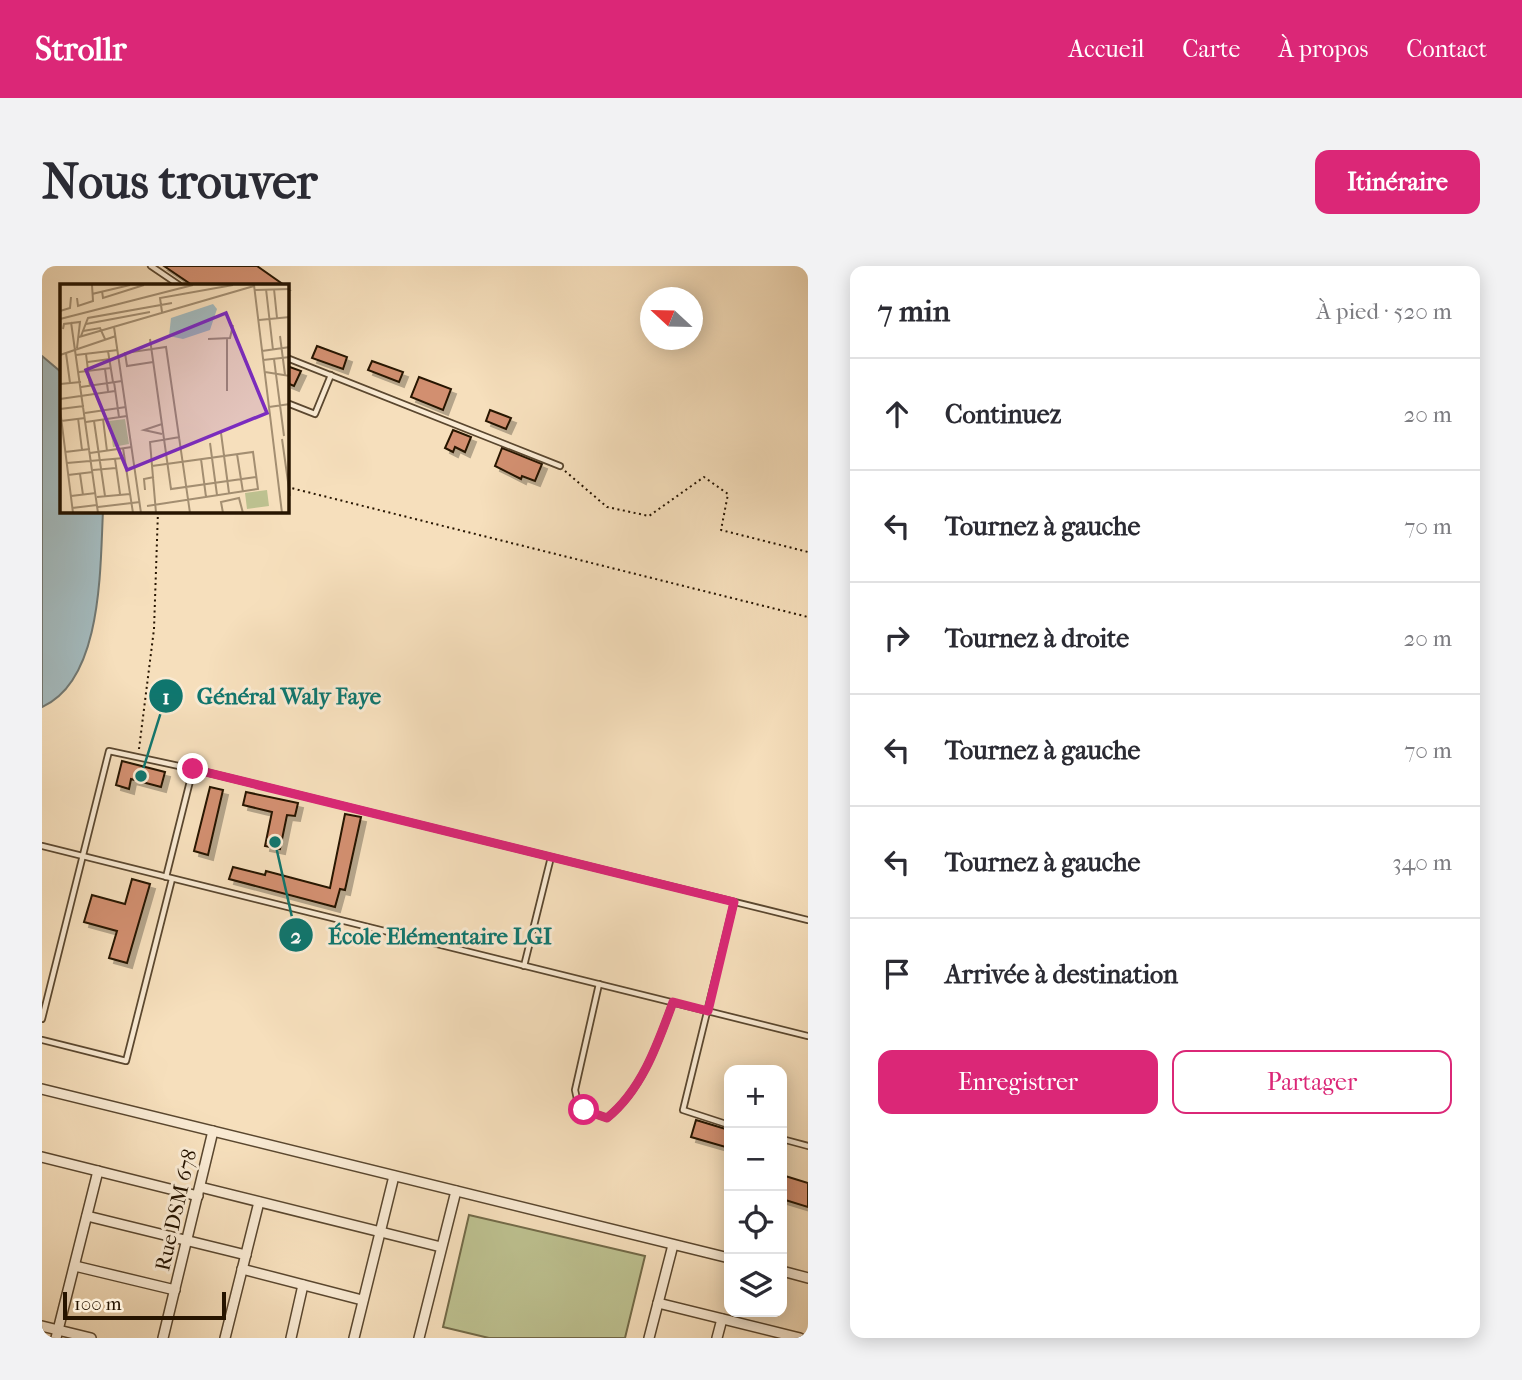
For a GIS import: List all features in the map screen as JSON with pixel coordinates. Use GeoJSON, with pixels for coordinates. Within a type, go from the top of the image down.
{"type":"FeatureCollection","features":[{"type":"Feature","properties":{"kind":"street"},"geometry":{"type":"LineString","coordinates":[[42,1089],[724,1257]]}},
{"type":"Feature","properties":{"kind":"street","name":"Rue DSM 678"},"geometry":{"type":"LineString","coordinates":[[163,1338],[213,1131]]}},
{"type":"Feature","properties":{"kind":"street"},"geometry":{"type":"LineString","coordinates":[[42,1157],[98,1171],[259,1202],[441,1247]]}},
{"type":"Feature","properties":{"kind":"street"},"geometry":{"type":"LineString","coordinates":[[57,1334],[98,1171]]}},
{"type":"Feature","properties":{"kind":"street"},"geometry":{"type":"LineString","coordinates":[[354,1338],[394,1176]]}},
{"type":"Feature","properties":{"kind":"street"},"geometry":{"type":"LineString","coordinates":[[419,1338],[456,1191]]}},
{"type":"Feature","properties":{"kind":"street"},"geometry":{"type":"LineString","coordinates":[[225,1338],[259,1202]]}},
{"type":"Feature","properties":{"kind":"street"},"geometry":{"type":"LineString","coordinates":[[87,1216],[246,1255]]}},
{"type":"Feature","properties":{"kind":"street"},"geometry":{"type":"LineString","coordinates":[[649,1338],[673,1245]]}},
{"type":"Feature","properties":{"kind":"street"},"geometry":{"type":"LineString","coordinates":[[75,1266],[175,1290]]}},
{"type":"Feature","properties":{"kind":"street"},"geometry":{"type":"LineString","coordinates":[[242,1269],[362,1300]]}},
{"type":"Feature","properties":{"kind":"street"},"geometry":{"type":"LineString","coordinates":[[787,1272],[808,1278]]}},
{"type":"Feature","properties":{"kind":"street"},"geometry":{"type":"LineString","coordinates":[[290,1338],[303,1285]]}},
{"type":"Feature","properties":{"kind":"street"},"geometry":{"type":"LineString","coordinates":[[657,1303],[724,1316]]}},
{"type":"Feature","properties":{"kind":"street"},"geometry":{"type":"LineString","coordinates":[[717,1338],[729,1317],[800,1338]]}},
{"type":"Feature","properties":{"kind":"street"},"geometry":{"type":"LineString","coordinates":[[42,1326],[57,1334],[91,1338]]}},
{"type":"Feature","properties":{"kind":"lane"},"geometry":{"type":"LineString","coordinates":[[151,266],[178,284]]}},
{"type":"Feature","properties":{"kind":"lane"},"geometry":{"type":"LineString","coordinates":[[289,359],[560,467]]}},
{"type":"Feature","properties":{"kind":"lane"},"geometry":{"type":"LineString","coordinates":[[289,404],[315,414],[331,375]]}},
{"type":"Feature","properties":{"kind":"lane"},"geometry":{"type":"LineString","coordinates":[[42,1019],[109,751],[193,769],[808,920]]}},
{"type":"Feature","properties":{"kind":"lane"},"geometry":{"type":"LineString","coordinates":[[42,1040],[126,1061],[193,769]]}},
{"type":"Feature","properties":{"kind":"lane"},"geometry":{"type":"LineString","coordinates":[[42,846],[808,1036]]}},
{"type":"Feature","properties":{"kind":"lane"},"geometry":{"type":"LineString","coordinates":[[524,966],[551,857]]}},
{"type":"Feature","properties":{"kind":"lane"},"geometry":{"type":"LineString","coordinates":[[724,1123],[683,1110],[734,902]]}},
{"type":"Feature","properties":{"kind":"lane"},"geometry":{"type":"LineString","coordinates":[[599,984],[575,1090],[578,1104],[596,1116],[607,1118],[618,1109],[639,1080],[673,1002]]}},
{"type":"Feature","properties":{"kind":"lane"},"geometry":{"type":"LineString","coordinates":[[787,1140],[808,1146]]}},
{"type":"Feature","properties":{"kind":"path"},"geometry":{"type":"LineString","coordinates":[[560,467],[607,507],[649,516],[704,477],[728,494],[721,530],[808,552]]}},
{"type":"Feature","properties":{"kind":"path"},"geometry":{"type":"LineString","coordinates":[[289,487],[808,617]]}},
{"type":"Feature","properties":{"kind":"path"},"geometry":{"type":"LineString","coordinates":[[138,757],[154,629],[158,513]]}},
{"type":"Feature","properties":{"kind":"green space"},"geometry":{"type":"Polygon","coordinates":[[[469,1215],[645,1256],[625,1338],[489,1338],[443,1327],[469,1215]]]}},
{"type":"Feature","properties":{"kind":"shaded area"},"geometry":{"type":"Polygon","coordinates":[[[42,356],[60,371],[60,513],[103,513],[98,591],[87,648],[77,673],[62,693],[42,707],[42,356]]]}},
{"type":"Feature","properties":{"kind":"building"},"geometry":{"type":"Polygon","coordinates":[[[164,266],[257,266],[283,284],[191,284],[164,266]]]}},
{"type":"Feature","properties":{"kind":"building"},"geometry":{"type":"Polygon","coordinates":[[[317,346],[347,357],[343,369],[312,358],[317,346]]]}},
{"type":"Feature","properties":{"kind":"building"},"geometry":{"type":"Polygon","coordinates":[[[372,361],[403,372],[399,382],[368,370],[372,361]]]}},
{"type":"Feature","properties":{"kind":"building"},"geometry":{"type":"Polygon","coordinates":[[[289,367],[301,371],[294,386],[289,384],[289,367]]]}},
{"type":"Feature","properties":{"kind":"building"},"geometry":{"type":"Polygon","coordinates":[[[419,377],[451,389],[443,410],[411,397],[419,377]]]}},
{"type":"Feature","properties":{"kind":"building"},"geometry":{"type":"Polygon","coordinates":[[[490,410],[511,418],[506,429],[486,421],[490,410]]]}},
{"type":"Feature","properties":{"kind":"building"},"geometry":{"type":"Polygon","coordinates":[[[453,430],[471,437],[465,452],[455,447],[453,452],[445,448],[453,430]]]}},
{"type":"Feature","properties":{"kind":"building"},"geometry":{"type":"Polygon","coordinates":[[[502,448],[542,464],[535,481],[522,476],[521,479],[495,466],[502,448]]]}},
{"type":"Feature","properties":{"kind":"building"},"geometry":{"type":"Polygon","coordinates":[[[122,761],[165,772],[161,787],[131,779],[129,789],[116,785],[122,761]]]}},
{"type":"Feature","properties":{"kind":"building"},"geometry":{"type":"Polygon","coordinates":[[[210,787],[223,790],[208,855],[194,851],[210,787]]]}},
{"type":"Feature","properties":{"kind":"building"},"geometry":{"type":"Polygon","coordinates":[[[246,792],[298,803],[295,816],[287,815],[280,849],[265,846],[272,812],[243,805],[246,792]]]}},
{"type":"Feature","properties":{"kind":"building"},"geometry":{"type":"Polygon","coordinates":[[[345,814],[361,817],[345,890],[340,889],[335,907],[229,879],[233,867],[265,875],[266,871],[330,888],[345,814]]]}},
{"type":"Feature","properties":{"kind":"building"},"geometry":{"type":"Polygon","coordinates":[[[132,879],[150,884],[127,963],[109,958],[117,931],[84,922],[92,895],[125,904],[132,879]]]}},
{"type":"Feature","properties":{"kind":"building"},"geometry":{"type":"Polygon","coordinates":[[[696,1120],[724,1128],[724,1147],[691,1137],[696,1120]]]}},
{"type":"Feature","properties":{"kind":"building"},"geometry":{"type":"Polygon","coordinates":[[[787,1177],[808,1183],[808,1207],[787,1201],[787,1177]]]}},
{"type":"Feature","properties":{"kind":"place","name":"Général Waly Faye"},"geometry":{"type":"Point","coordinates":[141,776]}},
{"type":"Feature","properties":{"kind":"place","name":"École Elémentaire LGI"},"geometry":{"type":"Point","coordinates":[275,842]}},
{"type":"Feature","properties":{"kind":"route"},"geometry":{"type":"LineString","coordinates":[[193,769],[734,902],[708,1011],[673,1002],[639,1080],[618,1109],[607,1118],[584,1110]]}}]}
